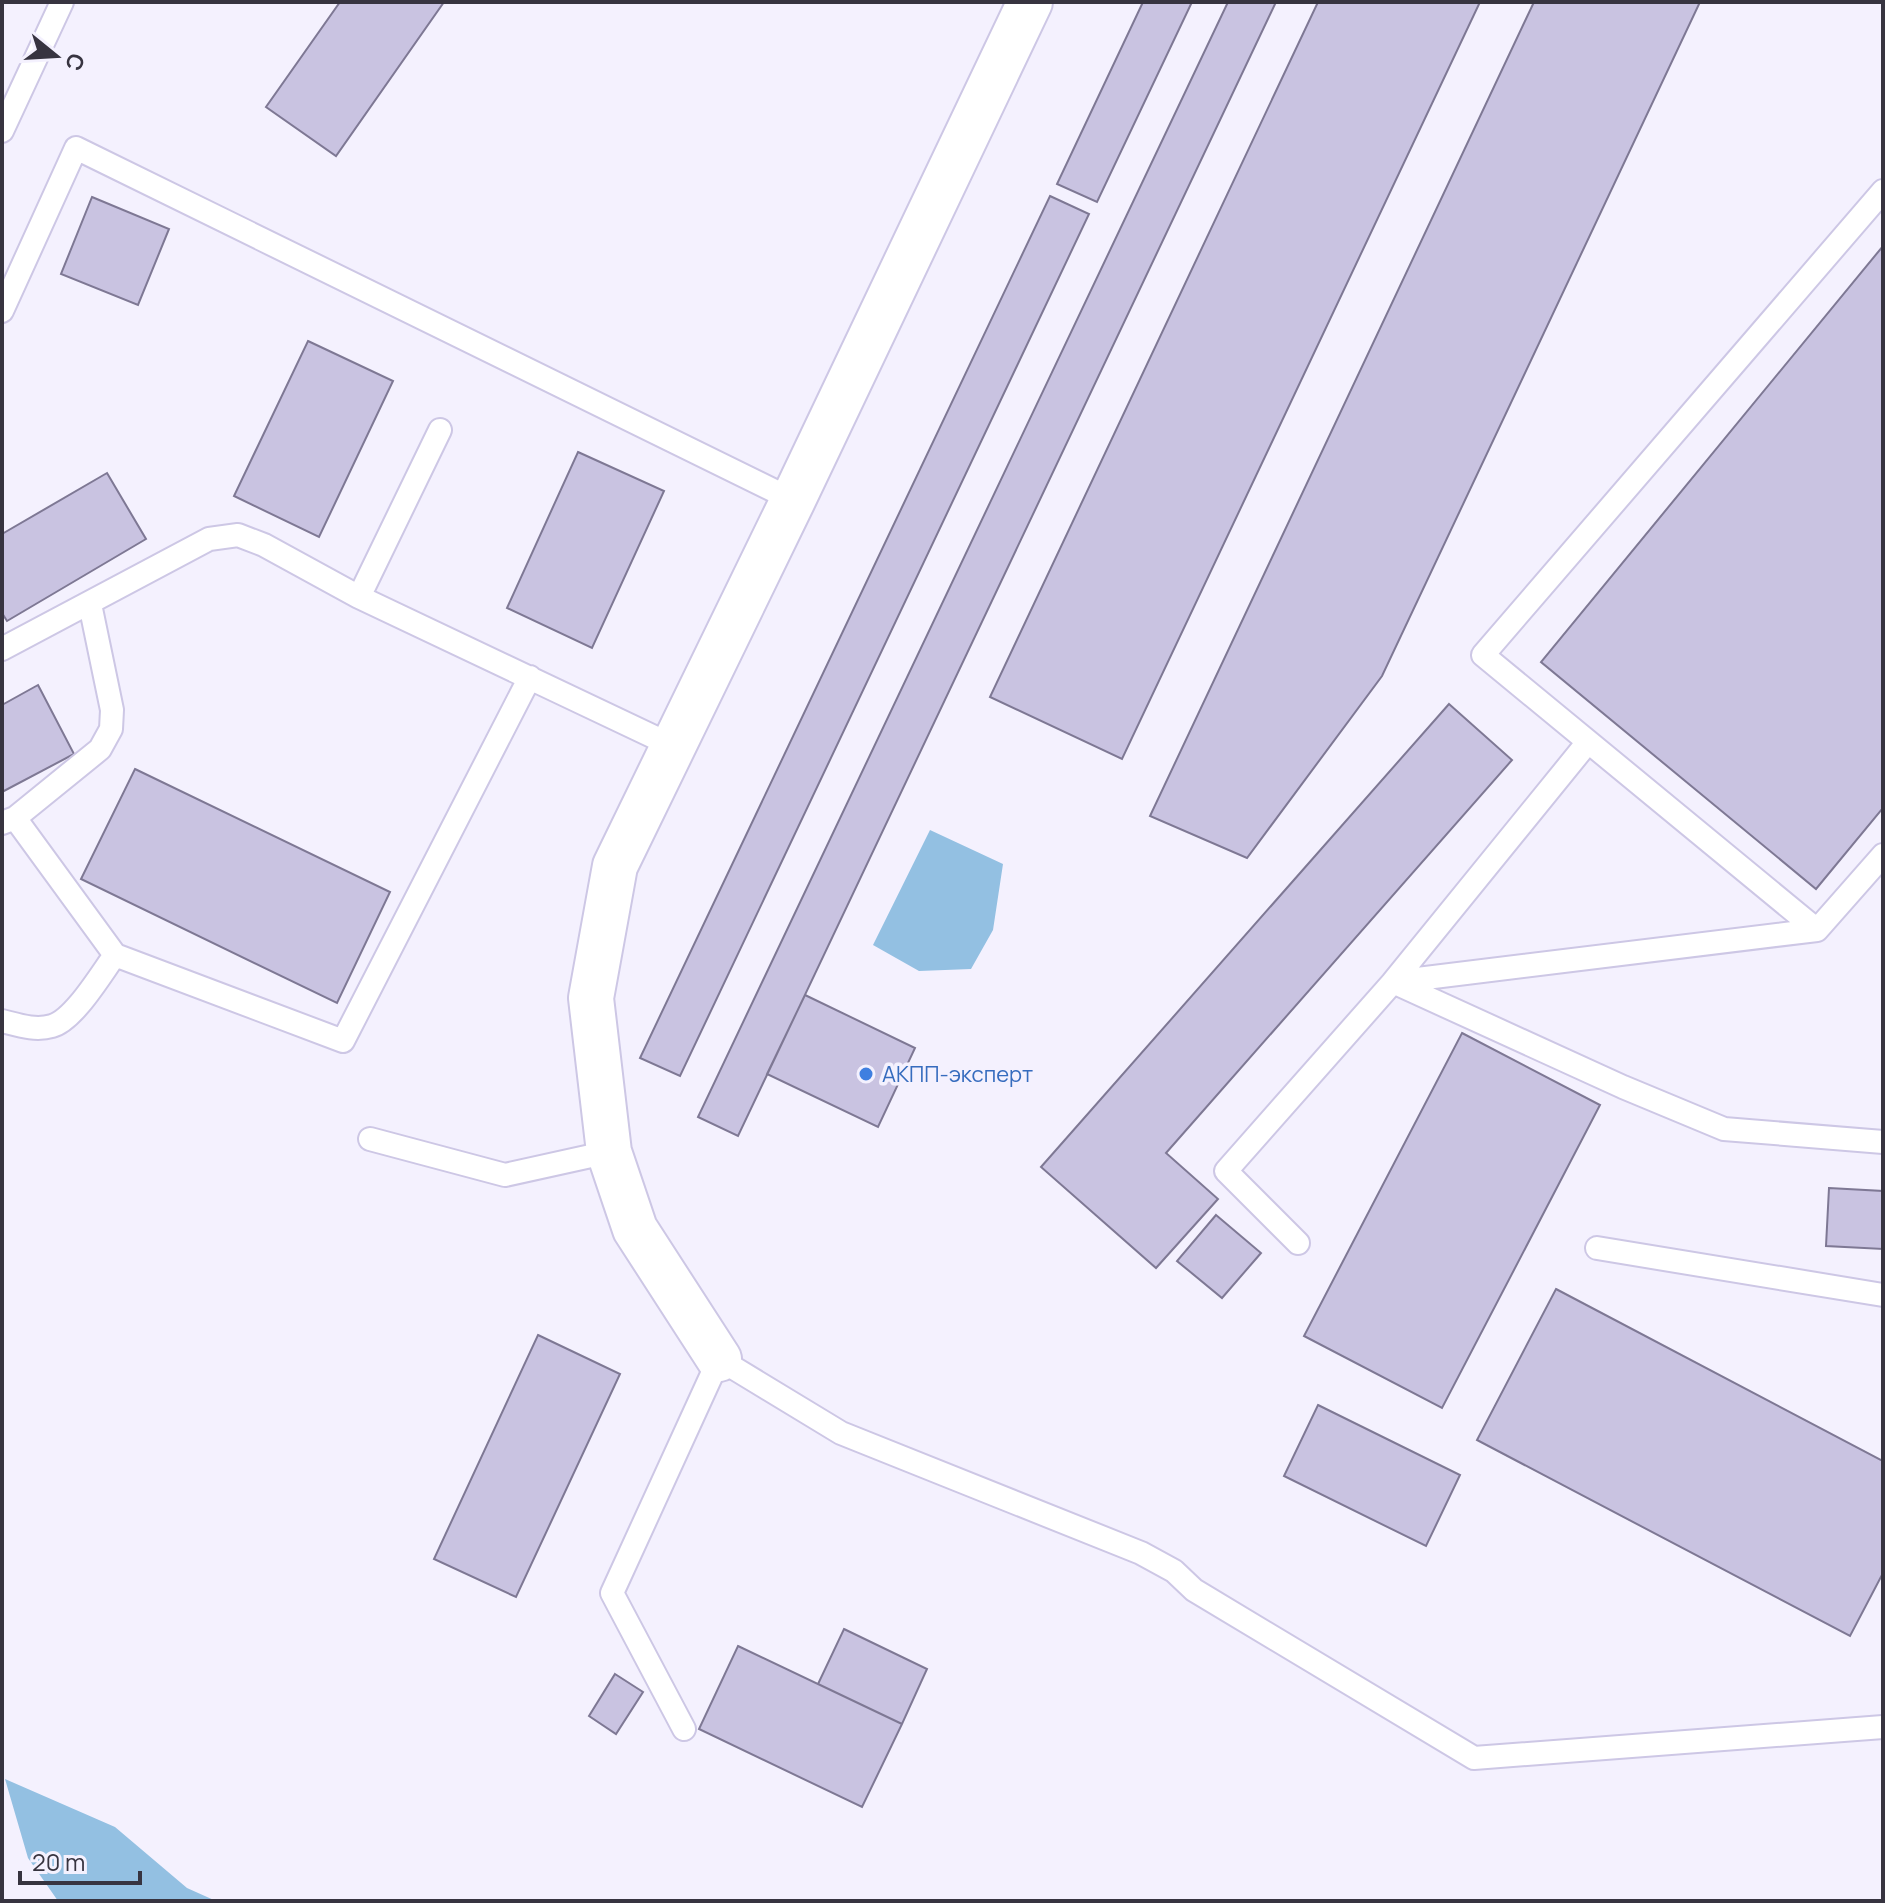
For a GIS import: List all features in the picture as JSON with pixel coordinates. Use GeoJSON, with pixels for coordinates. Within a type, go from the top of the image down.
{"type":"FeatureCollection","features":[{"type":"Feature","properties":{"kind":"street"},"geometry":{"type":"LineString","coordinates":[[719,1359],[635,1229],[609,1152],[591,998],[615,866],[1030,2]]}},
{"type":"Feature","properties":{"kind":"lane"},"geometry":{"type":"LineString","coordinates":[[2,131],[62,2]]}},
{"type":"Feature","properties":{"kind":"lane"},"geometry":{"type":"LineString","coordinates":[[2,311],[76,148],[793,500]]}},
{"type":"Feature","properties":{"kind":"lane"},"geometry":{"type":"LineString","coordinates":[[1817,930],[1483,655],[1883,191]]}},
{"type":"Feature","properties":{"kind":"lane"},"geometry":{"type":"LineString","coordinates":[[359,597],[440,430]]}},
{"type":"Feature","properties":{"kind":"lane"},"geometry":{"type":"LineString","coordinates":[[2,649],[209,539],[238,535],[264,545],[359,597],[673,746]]}},
{"type":"Feature","properties":{"kind":"lane"},"geometry":{"type":"LineString","coordinates":[[90,604],[112,710],[111,729],[100,749],[8,820],[115,955],[343,1041],[530,677]]}},
{"type":"Feature","properties":{"kind":"lane"},"geometry":{"type":"LineString","coordinates":[[1298,1243],[1226,1171],[1393,982],[1588,742]]}},
{"type":"Feature","properties":{"kind":"lane"},"geometry":{"type":"LineString","coordinates":[[1393,982],[1817,930],[1883,855]]}},
{"type":"Feature","properties":{"kind":"lane"},"geometry":{"type":"LineString","coordinates":[[2,1021],[31,1028],[54,1026],[71,1015],[115,955]]}},
{"type":"Feature","properties":{"kind":"lane"},"geometry":{"type":"LineString","coordinates":[[1393,982],[1623,1087],[1724,1129],[1883,1142]]}},
{"type":"Feature","properties":{"kind":"lane"},"geometry":{"type":"LineString","coordinates":[[370,1139],[505,1175],[609,1152]]}},
{"type":"Feature","properties":{"kind":"lane"},"geometry":{"type":"LineString","coordinates":[[1597,1248],[1883,1295]]}},
{"type":"Feature","properties":{"kind":"lane"},"geometry":{"type":"LineString","coordinates":[[684,1729],[612,1593],[719,1359],[841,1433],[1141,1553],[1174,1571],[1194,1590],[1474,1758],[1883,1727]]}},
{"type":"Feature","properties":{"kind":"water"},"geometry":{"type":"Polygon","coordinates":[[[930,830],[1003,864],[993,930],[971,969],[919,971],[873,945],[930,830]]]}},
{"type":"Feature","properties":{"kind":"water"},"geometry":{"type":"Polygon","coordinates":[[[5,1779],[115,1827],[187,1888],[216,1901],[58,1901],[28,1858],[5,1779]]]}},
{"type":"Feature","properties":{"kind":"building"},"geometry":{"type":"Polygon","coordinates":[[[340,2],[444,2],[336,156],[266,107],[340,2]]]}},
{"type":"Feature","properties":{"kind":"building"},"geometry":{"type":"Polygon","coordinates":[[[1143,2],[1192,2],[1097,202],[1057,184],[1143,2]]]}},
{"type":"Feature","properties":{"kind":"building"},"geometry":{"type":"Polygon","coordinates":[[[1228,2],[1276,2],[738,1136],[698,1117],[1228,2]]]}},
{"type":"Feature","properties":{"kind":"building"},"geometry":{"type":"Polygon","coordinates":[[[1318,2],[1480,2],[1122,759],[990,697],[1318,2]]]}},
{"type":"Feature","properties":{"kind":"building"},"geometry":{"type":"Polygon","coordinates":[[[1534,2],[1700,2],[1382,676],[1247,858],[1150,816],[1534,2]]]}},
{"type":"Feature","properties":{"kind":"building"},"geometry":{"type":"Polygon","coordinates":[[[1050,196],[1089,214],[680,1076],[640,1058],[1050,196]]]}},
{"type":"Feature","properties":{"kind":"building"},"geometry":{"type":"Polygon","coordinates":[[[92,197],[169,229],[138,305],[61,274],[92,197]]]}},
{"type":"Feature","properties":{"kind":"building"},"geometry":{"type":"Polygon","coordinates":[[[1883,246],[1883,808],[1816,889],[1541,662],[1883,246]]]}},
{"type":"Feature","properties":{"kind":"building"},"geometry":{"type":"Polygon","coordinates":[[[308,341],[393,381],[319,537],[234,496],[308,341]]]}},
{"type":"Feature","properties":{"kind":"building"},"geometry":{"type":"Polygon","coordinates":[[[578,452],[664,491],[592,648],[507,608],[578,452]]]}},
{"type":"Feature","properties":{"kind":"building"},"geometry":{"type":"Polygon","coordinates":[[[107,473],[146,539],[7,621],[2,613],[2,534],[107,473]]]}},
{"type":"Feature","properties":{"kind":"building"},"geometry":{"type":"Polygon","coordinates":[[[38,685],[74,754],[2,792],[2,705],[38,685]]]}},
{"type":"Feature","properties":{"kind":"building"},"geometry":{"type":"Polygon","coordinates":[[[1449,704],[1512,760],[1166,1153],[1218,1199],[1156,1268],[1041,1167],[1449,704]]]}},
{"type":"Feature","properties":{"kind":"building"},"geometry":{"type":"Polygon","coordinates":[[[135,769],[390,892],[337,1003],[81,879],[135,769]]]}},
{"type":"Feature","properties":{"kind":"building"},"geometry":{"type":"Polygon","coordinates":[[[805,995],[915,1048],[878,1127],[767,1074],[805,995]]]}},
{"type":"Feature","properties":{"kind":"building"},"geometry":{"type":"Polygon","coordinates":[[[1462,1033],[1600,1105],[1442,1408],[1304,1336],[1462,1033]]]}},
{"type":"Feature","properties":{"kind":"building"},"geometry":{"type":"Polygon","coordinates":[[[1829,1188],[1883,1191],[1883,1249],[1826,1246],[1829,1188]]]}},
{"type":"Feature","properties":{"kind":"building"},"geometry":{"type":"Polygon","coordinates":[[[1216,1215],[1261,1253],[1222,1298],[1177,1261],[1216,1215]]]}},
{"type":"Feature","properties":{"kind":"building"},"geometry":{"type":"Polygon","coordinates":[[[1556,1289],[1883,1461],[1883,1573],[1850,1636],[1477,1440],[1556,1289]]]}},
{"type":"Feature","properties":{"kind":"building"},"geometry":{"type":"Polygon","coordinates":[[[538,1335],[620,1374],[516,1597],[434,1559],[538,1335]]]}},
{"type":"Feature","properties":{"kind":"building"},"geometry":{"type":"Polygon","coordinates":[[[1318,1405],[1460,1475],[1426,1546],[1284,1476],[1318,1405]]]}},
{"type":"Feature","properties":{"kind":"building"},"geometry":{"type":"Polygon","coordinates":[[[844,1629],[927,1669],[902,1724],[818,1684],[844,1629]]]}},
{"type":"Feature","properties":{"kind":"building"},"geometry":{"type":"Polygon","coordinates":[[[738,1646],[902,1724],[862,1807],[699,1729],[738,1646]]]}},
{"type":"Feature","properties":{"kind":"building"},"geometry":{"type":"Polygon","coordinates":[[[615,1674],[643,1692],[616,1734],[589,1716],[615,1674]]]}},
{"type":"Feature","properties":{"kind":"place","name":"АКПП-эксперт"},"geometry":{"type":"Point","coordinates":[866,1074]}}]}
